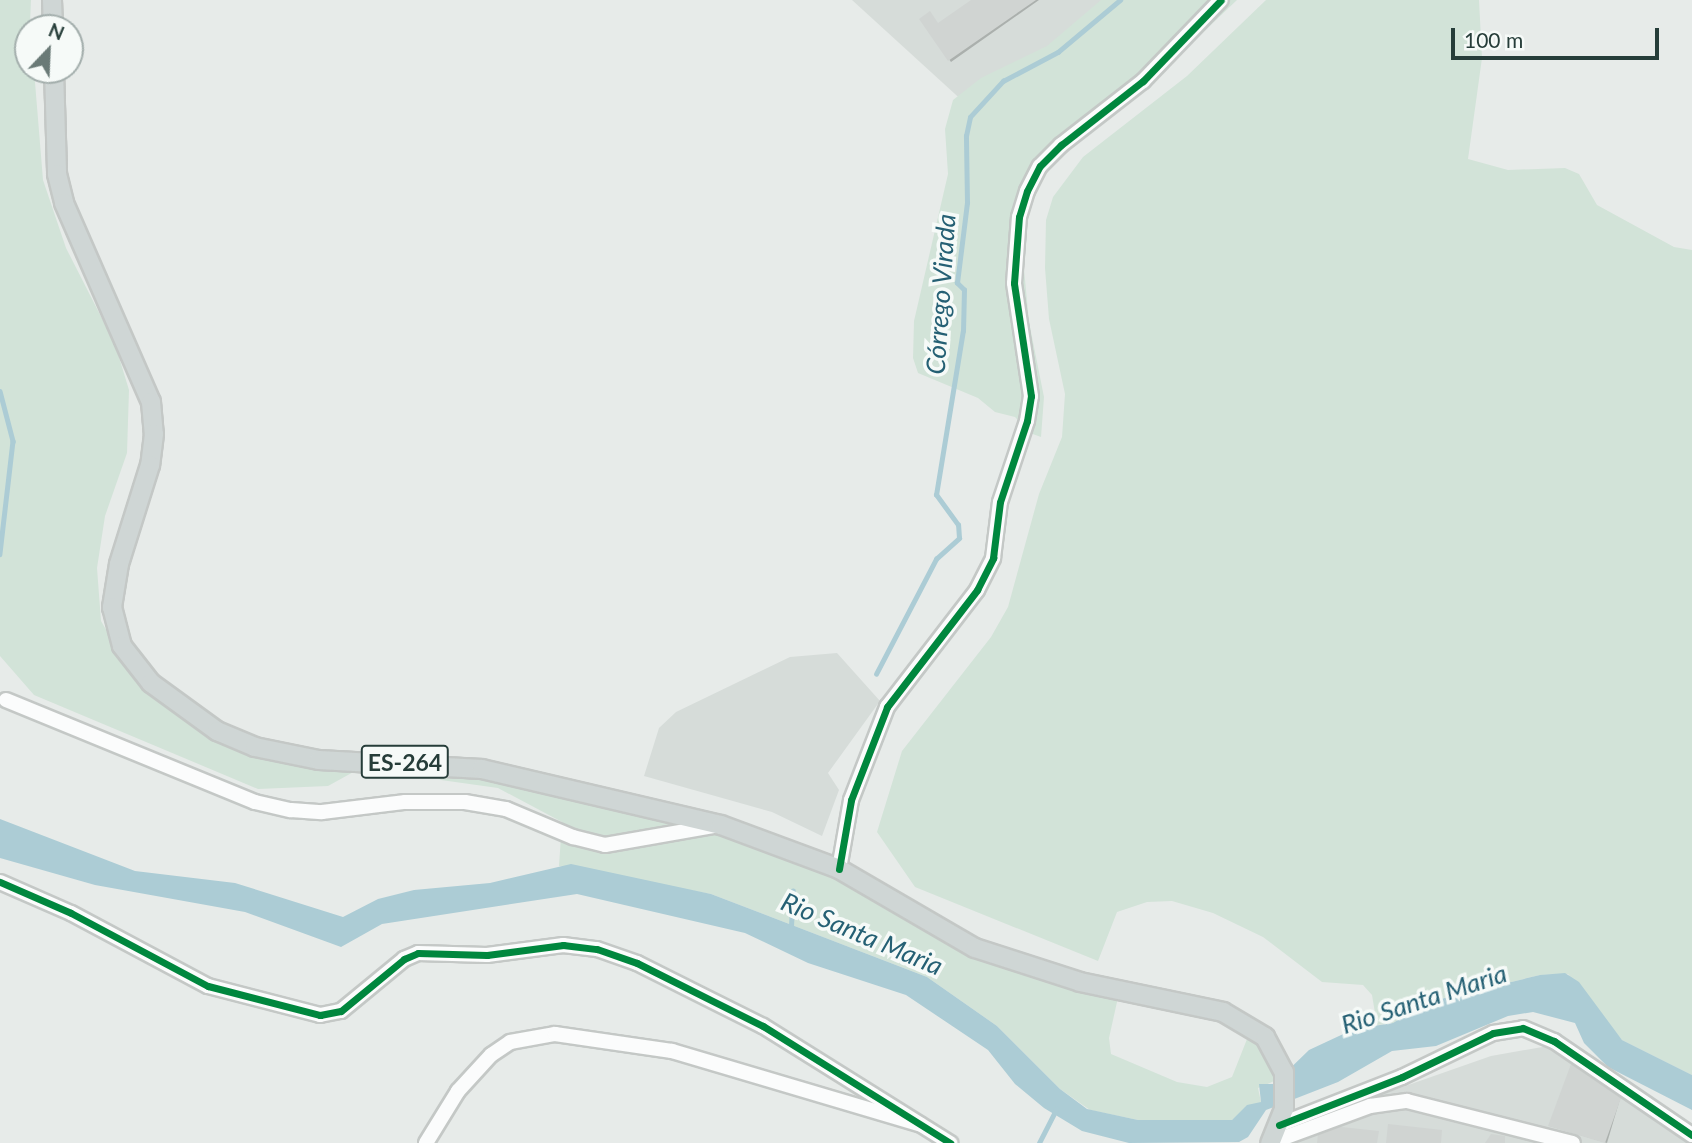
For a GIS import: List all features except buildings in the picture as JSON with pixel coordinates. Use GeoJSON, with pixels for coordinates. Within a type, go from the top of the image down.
{"type":"FeatureCollection","features":[{"type":"Feature","properties":{"kind":"main road","name":"ES-264"},"geometry":{"type":"LineString","coordinates":[[54,84],[57,174],[64,203],[151,402],[154,434],[150,465],[114,587],[114,626],[133,664],[183,708],[217,731],[255,747],[319,760],[482,769],[721,825],[839,869],[975,948],[1080,982],[1223,1012],[1248,1024],[1271,1047],[1283,1072],[1281,1117],[1270,1143]]}},
{"type":"Feature","properties":{"kind":"street"},"geometry":{"type":"LineString","coordinates":[[839,869],[851,800],[887,707],[977,590],[993,558],[1000,502],[1027,422],[1031,396],[1014,283],[1019,217],[1027,191],[1040,166],[1060,145],[1143,81],[1221,0]]}},
{"type":"Feature","properties":{"kind":"street"},"geometry":{"type":"LineString","coordinates":[[6,700],[255,802],[290,810],[322,812],[405,802],[465,802],[506,810],[573,837],[606,845],[721,825]]}},
{"type":"Feature","properties":{"kind":"street"},"geometry":{"type":"LineString","coordinates":[[0,882],[71,913],[208,986],[320,1015],[341,1011],[404,959],[418,953],[487,955],[563,945],[597,949],[637,963],[763,1026],[926,1125],[950,1143]]}},
{"type":"Feature","properties":{"kind":"street"},"geometry":{"type":"LineString","coordinates":[[1281,1117],[1402,1077],[1493,1033],[1523,1028],[1554,1041],[1692,1135]]}},
{"type":"Feature","properties":{"kind":"street"},"geometry":{"type":"LineString","coordinates":[[426,1143],[458,1091],[491,1055],[510,1042],[555,1034],[672,1051],[843,1100],[892,1119],[926,1125]]}},
{"type":"Feature","properties":{"kind":"street"},"geometry":{"type":"LineString","coordinates":[[1270,1143],[1370,1106],[1407,1101],[1573,1143]]}},
{"type":"Feature","properties":{"kind":"shaded area"},"geometry":{"type":"Polygon","coordinates":[[[852,0],[1195,0],[1024,157],[852,0]]]}},
{"type":"Feature","properties":{"kind":"shaded area"},"geometry":{"type":"Polygon","coordinates":[[[837,653],[880,701],[828,773],[839,790],[822,836],[772,812],[644,776],[659,728],[676,712],[790,657],[837,653]]]}},
{"type":"Feature","properties":{"kind":"shaded area"},"geometry":{"type":"Polygon","coordinates":[[[1548,1046],[1692,1143],[1284,1143],[1294,1125],[1491,1056],[1548,1046]]]}},
{"type":"Feature","properties":{"kind":"green space"},"geometry":{"type":"Polygon","coordinates":[[[0,0],[31,0],[30,14],[14,14],[14,84],[35,84],[43,180],[66,248],[115,344],[129,390],[127,453],[105,516],[97,568],[101,621],[122,657],[240,745],[391,757],[727,828],[1017,958],[1121,984],[1109,1038],[1111,1054],[1177,1082],[1207,1087],[1232,1077],[1251,1029],[1279,1079],[1258,1088],[1261,1102],[1232,1120],[1216,1123],[1138,1120],[1090,1110],[1060,1089],[997,1026],[927,977],[711,894],[559,866],[562,822],[498,788],[441,780],[418,764],[357,770],[328,786],[258,789],[34,695],[0,656],[0,0]]]}},
{"type":"Feature","properties":{"kind":"green space"},"geometry":{"type":"Polygon","coordinates":[[[1101,0],[1237,0],[1174,60],[1049,163],[1035,187],[1025,217],[1024,269],[1029,322],[1044,397],[1041,437],[1030,433],[1015,417],[995,412],[978,398],[918,373],[913,358],[914,321],[948,174],[945,129],[953,100],[981,78],[1047,46],[1101,0]]]}},
{"type":"Feature","properties":{"kind":"green space"},"geometry":{"type":"Polygon","coordinates":[[[1266,0],[1479,0],[1482,58],[1468,159],[1508,170],[1565,168],[1579,174],[1597,205],[1674,247],[1692,250],[1692,1075],[1622,1040],[1568,974],[1540,975],[1428,1002],[1393,1023],[1377,1025],[1372,995],[1363,985],[1322,982],[1263,937],[1213,913],[1172,901],[1147,902],[1117,912],[1098,961],[915,887],[877,832],[902,751],[991,637],[1008,607],[1039,494],[1062,437],[1065,394],[1049,319],[1045,268],[1046,220],[1053,197],[1083,157],[1187,76],[1266,0]]]}},
{"type":"Feature","properties":{"kind":"water"},"geometry":{"type":"Polygon","coordinates":[[[0,819],[135,871],[235,883],[343,917],[378,899],[414,890],[490,883],[571,864],[711,894],[927,977],[997,1026],[1060,1089],[1087,1109],[1138,1120],[1232,1120],[1247,1105],[1261,1102],[1259,1084],[1274,1084],[1309,1050],[1354,1029],[1393,1023],[1428,1002],[1540,975],[1565,973],[1579,982],[1622,1040],[1692,1075],[1692,1110],[1608,1067],[1584,1043],[1575,1023],[1533,1012],[1508,1016],[1436,1046],[1392,1051],[1338,1082],[1266,1110],[1248,1137],[1239,1142],[1129,1143],[1082,1131],[1044,1108],[1015,1084],[988,1050],[906,995],[808,963],[745,933],[577,894],[382,924],[341,947],[245,912],[95,885],[0,858],[0,819]]]}},
{"type":"Feature","properties":{"kind":"waterway","name":"Córrego Virada"},"geometry":{"type":"LineString","coordinates":[[876,674],[936,559],[959,538],[958,525],[936,495],[963,331],[964,290],[957,283],[967,203],[966,136],[970,117],[1003,81],[1058,52],[1120,0]]}},
{"type":"Feature","properties":{"kind":"waterway"},"geometry":{"type":"LineString","coordinates":[[0,391],[13,441],[0,554]]}},
{"type":"Feature","properties":{"kind":"waterway","name":"Córrego Virada"},"geometry":{"type":"LineString","coordinates":[[791,926],[793,891]]}},
{"type":"Feature","properties":{"kind":"waterway"},"geometry":{"type":"LineString","coordinates":[[1039,1143],[1056,1109]]}},
{"type":"Feature","properties":{"kind":"cycle path"},"geometry":{"type":"LineString","coordinates":[[839,869],[851,800],[887,707],[977,590],[993,558],[1000,502],[1027,421],[1031,396],[1014,283],[1019,217],[1027,191],[1040,166],[1061,145],[1143,81],[1221,0]]}},
{"type":"Feature","properties":{"kind":"cycle path"},"geometry":{"type":"LineString","coordinates":[[0,882],[71,913],[208,986],[320,1015],[341,1011],[404,959],[418,953],[487,955],[563,945],[597,949],[637,963],[763,1026],[950,1143]]}},
{"type":"Feature","properties":{"kind":"cycle path"},"geometry":{"type":"LineString","coordinates":[[1279,1125],[1402,1077],[1493,1033],[1523,1028],[1554,1041],[1692,1135]]}},
{"type":"Feature","properties":{"kind":"water label","name":"Rio Santa Maria"},"geometry":{"type":"Point","coordinates":[862,934]}},
{"type":"Feature","properties":{"kind":"water label","name":"Rio Santa Maria"},"geometry":{"type":"Point","coordinates":[1424,999]}}]}
